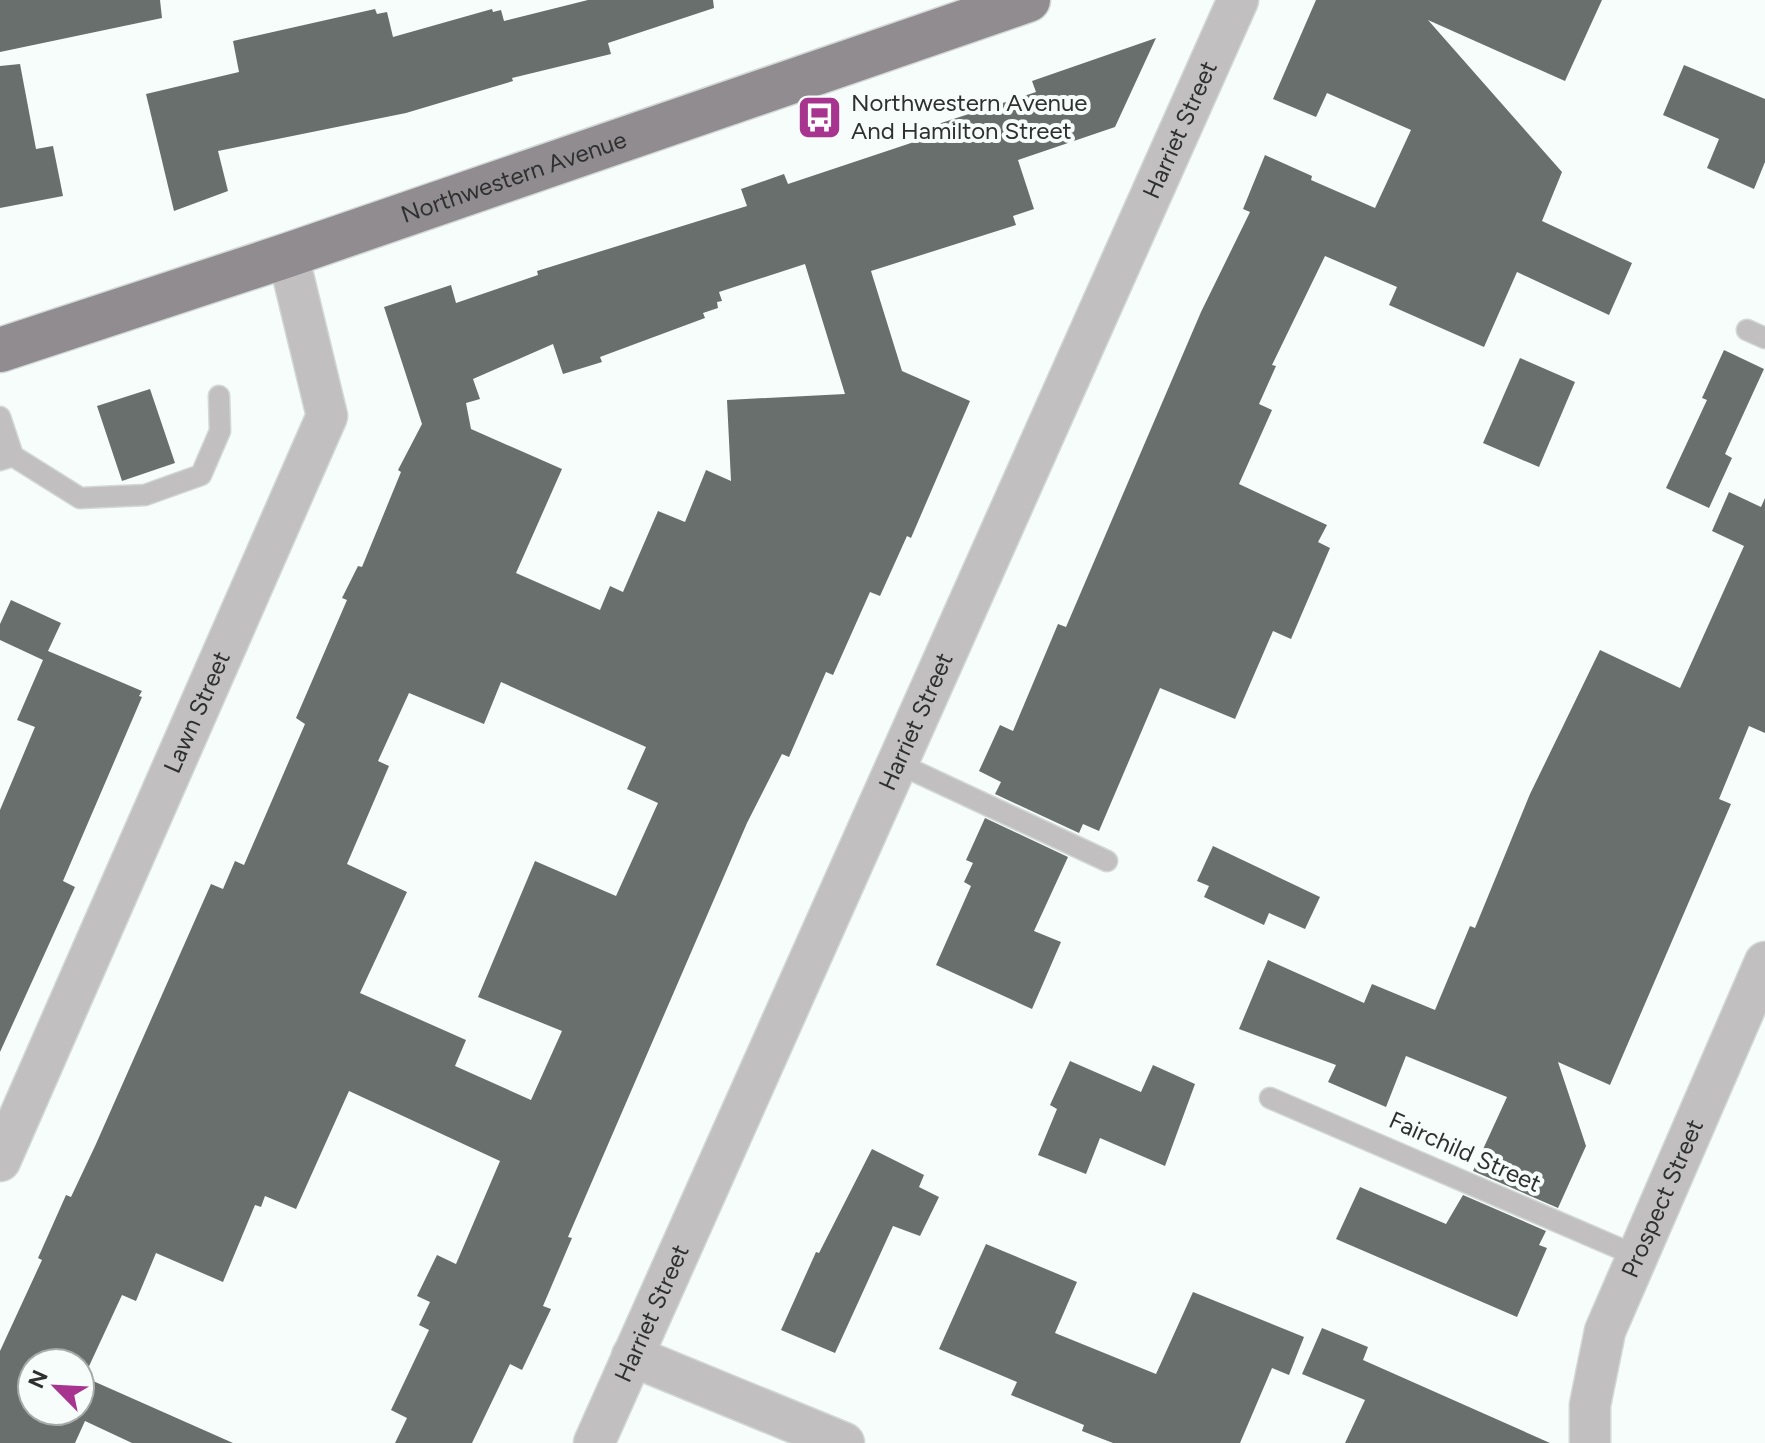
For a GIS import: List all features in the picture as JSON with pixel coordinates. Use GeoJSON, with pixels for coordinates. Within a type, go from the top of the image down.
{"type":"FeatureCollection","features":[{"type":"Feature","properties":{"kind":"main road","name":"Northwestern Avenue"},"geometry":{"type":"LineString","coordinates":[[0,350],[288,255],[1028,0]]}},
{"type":"Feature","properties":{"kind":"street","name":"Harriet Street"},"geometry":{"type":"LineString","coordinates":[[594,1443],[1238,0]]}},
{"type":"Feature","properties":{"kind":"street","name":"Lawn Street"},"geometry":{"type":"LineString","coordinates":[[0,1161],[327,416],[288,255]]}},
{"type":"Feature","properties":{"kind":"street","name":"Prospect Street"},"geometry":{"type":"LineString","coordinates":[[1590,1443],[1590,1405],[1605,1331],[1765,962]]}},
{"type":"Feature","properties":{"kind":"street"},"geometry":{"type":"LineString","coordinates":[[632,1356],[844,1443]]}},
{"type":"Feature","properties":{"kind":"lane"},"geometry":{"type":"LineString","coordinates":[[0,417],[6,458],[80,498],[145,495],[201,475],[220,431],[219,396]]}},
{"type":"Feature","properties":{"kind":"lane"},"geometry":{"type":"LineString","coordinates":[[897,763],[1107,861]]}},
{"type":"Feature","properties":{"kind":"lane","name":"Fairchild Street"},"geometry":{"type":"LineString","coordinates":[[1270,1098],[1637,1256]]}},
{"type":"Feature","properties":{"kind":"building"},"geometry":{"type":"Polygon","coordinates":[[[0,0],[160,0],[162,18],[0,52],[0,0]]]}},
{"type":"Feature","properties":{"kind":"building"},"geometry":{"type":"Polygon","coordinates":[[[588,0],[713,0],[714,8],[608,43],[611,54],[512,78],[513,81],[406,113],[218,151],[228,191],[174,211],[146,94],[239,72],[233,41],[375,9],[377,14],[387,12],[393,37],[492,9],[493,12],[501,10],[504,21],[588,0]]]}},
{"type":"Feature","properties":{"kind":"building"},"geometry":{"type":"Polygon","coordinates":[[[1316,0],[1602,0],[1565,81],[1428,20],[1562,172],[1542,221],[1632,263],[1609,315],[1517,272],[1484,347],[1389,305],[1397,287],[1325,256],[1272,365],[1276,366],[1259,404],[1272,410],[1239,484],[1327,525],[1318,542],[1330,548],[1291,639],[1273,631],[1235,719],[1160,688],[1099,831],[1083,824],[1079,833],[995,794],[1001,782],[979,771],[1000,725],[1013,731],[1058,624],[1066,627],[1201,312],[1250,212],[1243,209],[1265,155],[1312,176],[1311,180],[1375,208],[1411,130],[1327,93],[1316,117],[1273,99],[1316,0]]]}},
{"type":"Feature","properties":{"kind":"building"},"geometry":{"type":"Polygon","coordinates":[[[1156,38],[1115,127],[1018,160],[1034,209],[1013,216],[1016,225],[871,271],[902,371],[970,401],[911,538],[907,536],[880,596],[870,592],[833,675],[826,672],[789,757],[782,754],[747,823],[568,1237],[572,1238],[543,1306],[551,1309],[522,1370],[510,1364],[472,1443],[395,1443],[407,1418],[391,1410],[429,1330],[419,1325],[430,1302],[417,1296],[437,1255],[456,1264],[500,1161],[349,1091],[296,1209],[265,1196],[261,1207],[255,1205],[223,1282],[156,1253],[136,1301],[122,1295],[96,1351],[96,1347],[16,1347],[16,1427],[82,1427],[75,1443],[0,1443],[0,1351],[42,1260],[38,1258],[66,1195],[71,1197],[96,1144],[211,884],[223,889],[235,861],[244,865],[305,724],[296,718],[347,600],[342,598],[358,566],[362,567],[401,472],[398,470],[422,424],[384,307],[451,285],[456,303],[538,275],[537,271],[747,206],[741,189],[784,174],[788,184],[941,133],[938,124],[1036,92],[1032,81],[1156,38]],[[805,264],[719,292],[722,301],[717,302],[718,308],[703,313],[705,318],[600,357],[602,362],[563,374],[553,344],[473,379],[480,399],[466,403],[471,429],[562,469],[516,573],[600,610],[610,586],[623,592],[658,511],[685,522],[706,470],[731,481],[727,400],[845,394],[805,264]],[[501,682],[484,724],[409,693],[378,761],[389,766],[347,864],[407,892],[360,993],[466,1040],[455,1066],[531,1100],[562,1031],[478,997],[535,861],[616,896],[658,803],[627,789],[646,747],[501,682]]]}},
{"type":"Feature","properties":{"kind":"building"},"geometry":{"type":"Polygon","coordinates":[[[20,64],[36,149],[53,146],[63,196],[0,208],[0,66],[20,64]]]}},
{"type":"Feature","properties":{"kind":"building"},"geometry":{"type":"Polygon","coordinates":[[[1684,65],[1765,99],[1765,162],[1754,189],[1707,168],[1719,139],[1663,115],[1684,65]]]}},
{"type":"Feature","properties":{"kind":"building"},"geometry":{"type":"Polygon","coordinates":[[[1724,350],[1764,369],[1725,454],[1732,458],[1709,508],[1666,488],[1707,400],[1702,398],[1724,350]]]}},
{"type":"Feature","properties":{"kind":"building"},"geometry":{"type":"Polygon","coordinates":[[[1520,358],[1575,382],[1539,467],[1483,443],[1520,358]]]}},
{"type":"Feature","properties":{"kind":"building"},"geometry":{"type":"Polygon","coordinates":[[[150,389],[175,463],[122,481],[97,406],[150,389]]]}},
{"type":"Feature","properties":{"kind":"building"},"geometry":{"type":"Polygon","coordinates":[[[1729,492],[1761,507],[1765,498],[1765,733],[1749,726],[1719,799],[1731,804],[1610,1085],[1558,1062],[1586,1146],[1558,1208],[1473,1171],[1507,1097],[1406,1056],[1386,1107],[1328,1082],[1336,1065],[1239,1029],[1268,960],[1364,1003],[1372,984],[1435,1010],[1470,926],[1475,928],[1530,794],[1600,650],[1680,688],[1744,546],[1712,531],[1729,492]]]}},
{"type":"Feature","properties":{"kind":"building"},"geometry":{"type":"Polygon","coordinates":[[[11,600],[61,623],[48,651],[142,691],[139,696],[142,697],[63,881],[75,887],[0,1052],[0,810],[35,727],[17,720],[43,660],[0,640],[0,624],[11,600]]]}},
{"type":"Feature","properties":{"kind":"building"},"geometry":{"type":"Polygon","coordinates":[[[985,818],[1068,857],[1034,931],[1061,942],[1032,1009],[936,965],[971,886],[964,882],[973,863],[966,860],[985,818]]]}},
{"type":"Feature","properties":{"kind":"building"},"geometry":{"type":"Polygon","coordinates":[[[1213,846],[1320,897],[1305,929],[1269,913],[1264,925],[1204,897],[1209,886],[1197,881],[1213,846]]]}},
{"type":"Feature","properties":{"kind":"building"},"geometry":{"type":"Polygon","coordinates":[[[1070,1061],[1141,1092],[1153,1065],[1195,1084],[1165,1166],[1100,1138],[1086,1174],[1038,1155],[1057,1109],[1050,1105],[1070,1061]]]}},
{"type":"Feature","properties":{"kind":"building"},"geometry":{"type":"Polygon","coordinates":[[[872,1149],[924,1175],[919,1187],[939,1197],[920,1236],[893,1226],[835,1353],[781,1330],[816,1252],[819,1253],[872,1149]]]}},
{"type":"Feature","properties":{"kind":"building"},"geometry":{"type":"Polygon","coordinates":[[[1360,1187],[1446,1224],[1463,1195],[1546,1231],[1539,1245],[1547,1248],[1517,1317],[1336,1239],[1360,1187]]]}},
{"type":"Feature","properties":{"kind":"building"},"geometry":{"type":"Polygon","coordinates":[[[986,1244],[1077,1282],[1055,1333],[1156,1374],[1193,1292],[1304,1337],[1289,1375],[1272,1368],[1240,1443],[1113,1443],[1082,1431],[1084,1425],[1011,1395],[1017,1382],[939,1349],[986,1244]]]}},
{"type":"Feature","properties":{"kind":"building"},"geometry":{"type":"Polygon","coordinates":[[[1322,1328],[1368,1347],[1363,1360],[1550,1443],[1345,1443],[1365,1400],[1302,1374],[1322,1328]]]}},
{"type":"Feature","properties":{"kind":"building"},"geometry":{"type":"Polygon","coordinates":[[[96,1382],[233,1443],[132,1443],[96,1426],[96,1382]]]}},
{"type":"Feature","properties":{"kind":"place","name":"Northwestern Avenue And Hamilton Street"},"geometry":{"type":"Point","coordinates":[820,117]}}]}
